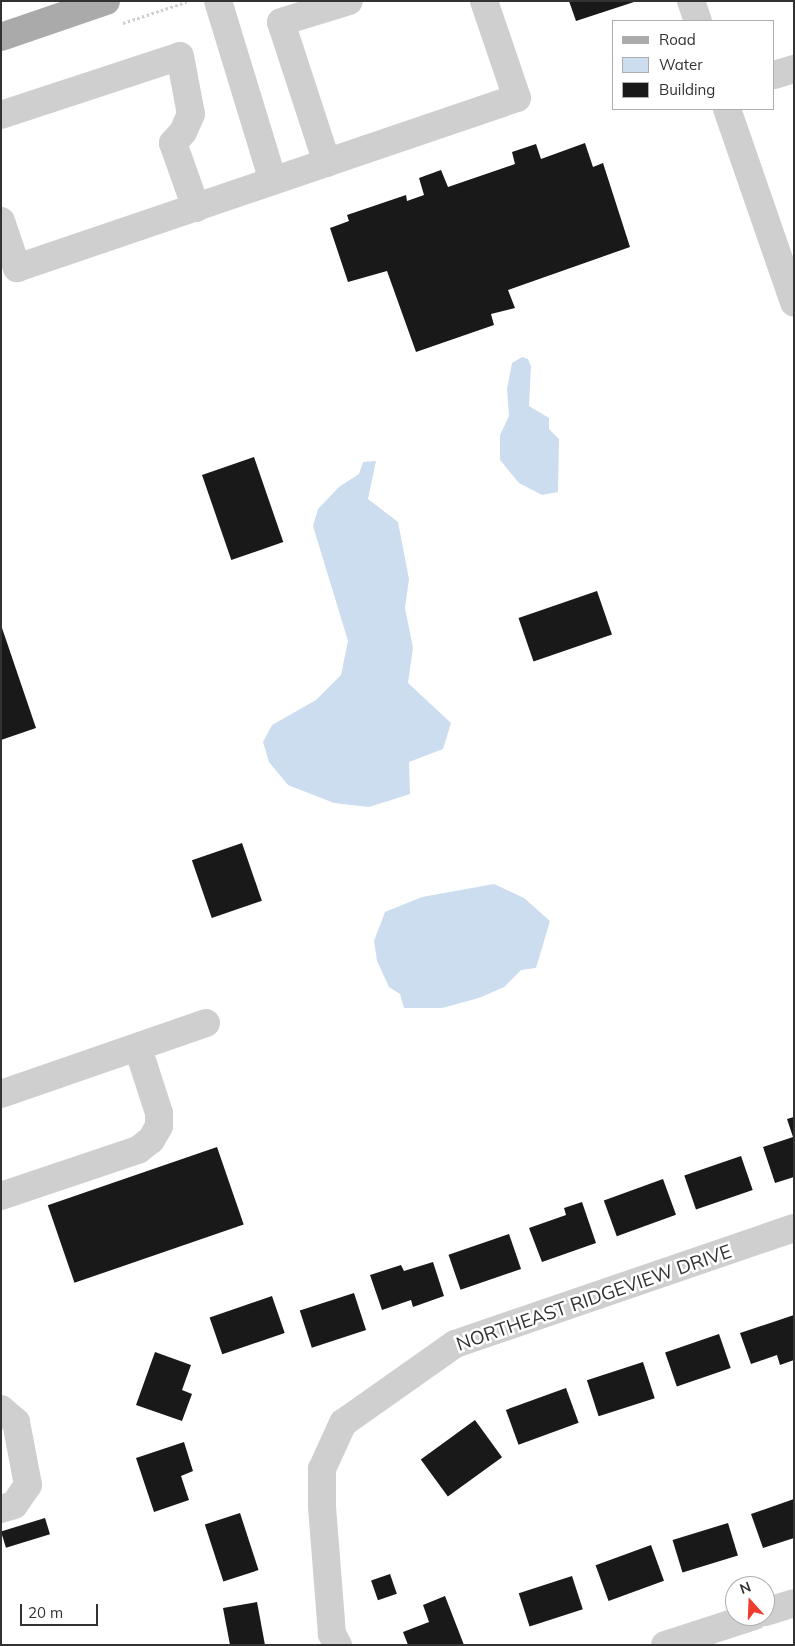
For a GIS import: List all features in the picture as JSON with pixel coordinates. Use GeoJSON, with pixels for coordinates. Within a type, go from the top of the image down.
{"type":"FeatureCollection","features":[{"type":"Feature","properties":{"kind":"main road"},"geometry":{"type":"LineString","coordinates":[[1,37],[106,1]]}},
{"type":"Feature","properties":{"kind":"street"},"geometry":{"type":"LineString","coordinates":[[218,1],[273,181]]}},
{"type":"Feature","properties":{"kind":"street"},"geometry":{"type":"LineString","coordinates":[[327,163],[281,22],[349,1]]}},
{"type":"Feature","properties":{"kind":"street"},"geometry":{"type":"LineString","coordinates":[[1,221],[17,268],[517,98],[484,1]]}},
{"type":"Feature","properties":{"kind":"street"},"geometry":{"type":"LineString","coordinates":[[691,1],[698,20]]}},
{"type":"Feature","properties":{"kind":"street"},"geometry":{"type":"LineString","coordinates":[[1,116],[180,56],[192,114],[184,132],[173,143],[196,208]]}},
{"type":"Feature","properties":{"kind":"street"},"geometry":{"type":"LineString","coordinates":[[775,75],[794,69]]}},
{"type":"Feature","properties":{"kind":"street"},"geometry":{"type":"LineString","coordinates":[[728,110],[794,303]]}},
{"type":"Feature","properties":{"kind":"street"},"geometry":{"type":"LineString","coordinates":[[1,1094],[206,1023]]}},
{"type":"Feature","properties":{"kind":"street"},"geometry":{"type":"LineString","coordinates":[[1,1196],[138,1150],[151,1140],[159,1126],[159,1113],[138,1048]]}},
{"type":"Feature","properties":{"kind":"street","name":"NORTHEAST RIDGEVIEW DRIVE"},"geometry":{"type":"LineString","coordinates":[[338,1645],[332,1634],[322,1506],[322,1469],[343,1423],[455,1344],[794,1228]]}},
{"type":"Feature","properties":{"kind":"street"},"geometry":{"type":"LineString","coordinates":[[1,1409],[16,1422],[28,1485],[14,1505],[1,1509]]}},
{"type":"Feature","properties":{"kind":"street"},"geometry":{"type":"LineString","coordinates":[[775,1609],[794,1603]]}},
{"type":"Feature","properties":{"kind":"street"},"geometry":{"type":"LineString","coordinates":[[665,1645],[725,1625]]}},
{"type":"Feature","properties":{"kind":"water"},"geometry":{"type":"Polygon","coordinates":[[[522,357],[528,359],[531,366],[529,406],[549,418],[549,429],[559,439],[558,492],[542,495],[519,483],[500,460],[500,435],[509,416],[507,389],[512,363],[522,357]]]}},
{"type":"Feature","properties":{"kind":"water"},"geometry":{"type":"Polygon","coordinates":[[[376,461],[368,499],[398,522],[409,579],[405,608],[413,648],[408,683],[451,723],[443,749],[409,762],[410,794],[369,807],[334,803],[288,785],[269,762],[263,742],[272,725],[316,700],[341,675],[348,641],[313,526],[318,509],[339,487],[359,474],[363,462],[376,461]]]}},
{"type":"Feature","properties":{"kind":"water"},"geometry":{"type":"Polygon","coordinates":[[[494,884],[524,898],[550,921],[536,968],[521,970],[504,987],[479,998],[442,1008],[404,1008],[400,994],[389,987],[377,961],[374,941],[385,912],[422,897],[494,884]]]}},
{"type":"Feature","properties":{"kind":"building"},"geometry":{"type":"Polygon","coordinates":[[[569,1],[634,1],[634,2],[576,21],[569,1]]]}},
{"type":"Feature","properties":{"kind":"building"},"geometry":{"type":"Polygon","coordinates":[[[585,143],[593,167],[603,163],[630,247],[508,290],[515,308],[491,314],[494,325],[416,352],[387,271],[348,282],[330,228],[349,221],[347,215],[406,195],[407,201],[424,195],[419,178],[441,170],[448,187],[515,164],[512,152],[536,144],[541,159],[585,143]]]}},
{"type":"Feature","properties":{"kind":"building"},"geometry":{"type":"Polygon","coordinates":[[[254,457],[283,542],[231,560],[202,475],[254,457]]]}},
{"type":"Feature","properties":{"kind":"building"},"geometry":{"type":"Polygon","coordinates":[[[597,591],[612,634],[533,662],[519,618],[597,591]]]}},
{"type":"Feature","properties":{"kind":"building"},"geometry":{"type":"Polygon","coordinates":[[[1,625],[36,728],[1,740],[1,625]]]}},
{"type":"Feature","properties":{"kind":"building"},"geometry":{"type":"Polygon","coordinates":[[[242,843],[262,901],[212,918],[192,860],[242,843]]]}},
{"type":"Feature","properties":{"kind":"building"},"geometry":{"type":"Polygon","coordinates":[[[794,1117],[794,1177],[775,1183],[763,1147],[793,1137],[787,1119],[794,1117]]]}},
{"type":"Feature","properties":{"kind":"building"},"geometry":{"type":"Polygon","coordinates":[[[217,1147],[244,1225],[74,1283],[48,1205],[217,1147]]]}},
{"type":"Feature","properties":{"kind":"building"},"geometry":{"type":"Polygon","coordinates":[[[741,1156],[753,1190],[696,1210],[684,1176],[741,1156]]]}},
{"type":"Feature","properties":{"kind":"building"},"geometry":{"type":"Polygon","coordinates":[[[663,1179],[676,1215],[617,1236],[604,1201],[663,1179]]]}},
{"type":"Feature","properties":{"kind":"building"},"geometry":{"type":"Polygon","coordinates":[[[582,1202],[596,1243],[542,1262],[529,1228],[566,1215],[564,1208],[582,1202]]]}},
{"type":"Feature","properties":{"kind":"building"},"geometry":{"type":"Polygon","coordinates":[[[509,1234],[521,1269],[461,1290],[448,1255],[509,1234]]]}},
{"type":"Feature","properties":{"kind":"building"},"geometry":{"type":"Polygon","coordinates":[[[433,1262],[444,1296],[413,1307],[411,1300],[382,1310],[370,1275],[401,1265],[404,1271],[433,1262]]]}},
{"type":"Feature","properties":{"kind":"building"},"geometry":{"type":"Polygon","coordinates":[[[354,1293],[366,1330],[312,1348],[300,1311],[354,1293]]]}},
{"type":"Feature","properties":{"kind":"building"},"geometry":{"type":"Polygon","coordinates":[[[272,1296],[285,1333],[222,1354],[210,1317],[272,1296]]]}},
{"type":"Feature","properties":{"kind":"building"},"geometry":{"type":"Polygon","coordinates":[[[794,1315],[794,1360],[780,1365],[777,1355],[751,1364],[740,1333],[794,1315]]]}},
{"type":"Feature","properties":{"kind":"building"},"geometry":{"type":"Polygon","coordinates":[[[719,1334],[731,1368],[677,1387],[665,1353],[719,1334]]]}},
{"type":"Feature","properties":{"kind":"building"},"geometry":{"type":"Polygon","coordinates":[[[155,1352],[191,1365],[182,1390],[192,1394],[182,1421],[136,1405],[155,1352]]]}},
{"type":"Feature","properties":{"kind":"building"},"geometry":{"type":"Polygon","coordinates":[[[643,1362],[655,1398],[599,1416],[587,1380],[643,1362]]]}},
{"type":"Feature","properties":{"kind":"building"},"geometry":{"type":"Polygon","coordinates":[[[566,1388],[579,1423],[519,1445],[506,1410],[566,1388]]]}},
{"type":"Feature","properties":{"kind":"building"},"geometry":{"type":"Polygon","coordinates":[[[475,1420],[502,1457],[448,1497],[421,1459],[475,1420]]]}},
{"type":"Feature","properties":{"kind":"building"},"geometry":{"type":"Polygon","coordinates":[[[184,1442],[193,1471],[181,1476],[189,1500],[154,1512],[136,1458],[184,1442]]]}},
{"type":"Feature","properties":{"kind":"building"},"geometry":{"type":"Polygon","coordinates":[[[794,1499],[794,1538],[763,1548],[751,1514],[794,1499]]]}},
{"type":"Feature","properties":{"kind":"building"},"geometry":{"type":"Polygon","coordinates":[[[240,1513],[259,1570],[223,1581],[205,1524],[240,1513]]]}},
{"type":"Feature","properties":{"kind":"building"},"geometry":{"type":"Polygon","coordinates":[[[45,1518],[50,1534],[6,1548],[1,1531],[45,1518]]]}},
{"type":"Feature","properties":{"kind":"building"},"geometry":{"type":"Polygon","coordinates":[[[728,1523],[738,1556],[682,1572],[673,1540],[728,1523]]]}},
{"type":"Feature","properties":{"kind":"building"},"geometry":{"type":"Polygon","coordinates":[[[651,1545],[664,1581],[609,1601],[596,1565],[651,1545]]]}},
{"type":"Feature","properties":{"kind":"building"},"geometry":{"type":"Polygon","coordinates":[[[390,1574],[397,1594],[378,1600],[371,1581],[390,1574]]]}},
{"type":"Feature","properties":{"kind":"building"},"geometry":{"type":"Polygon","coordinates":[[[572,1576],[583,1609],[530,1627],[519,1593],[572,1576]]]}},
{"type":"Feature","properties":{"kind":"building"},"geometry":{"type":"Polygon","coordinates":[[[445,1596],[464,1645],[408,1645],[403,1632],[429,1622],[423,1605],[445,1596]]]}},
{"type":"Feature","properties":{"kind":"building"},"geometry":{"type":"Polygon","coordinates":[[[257,1602],[265,1645],[230,1645],[223,1608],[257,1602]]]}}]}
